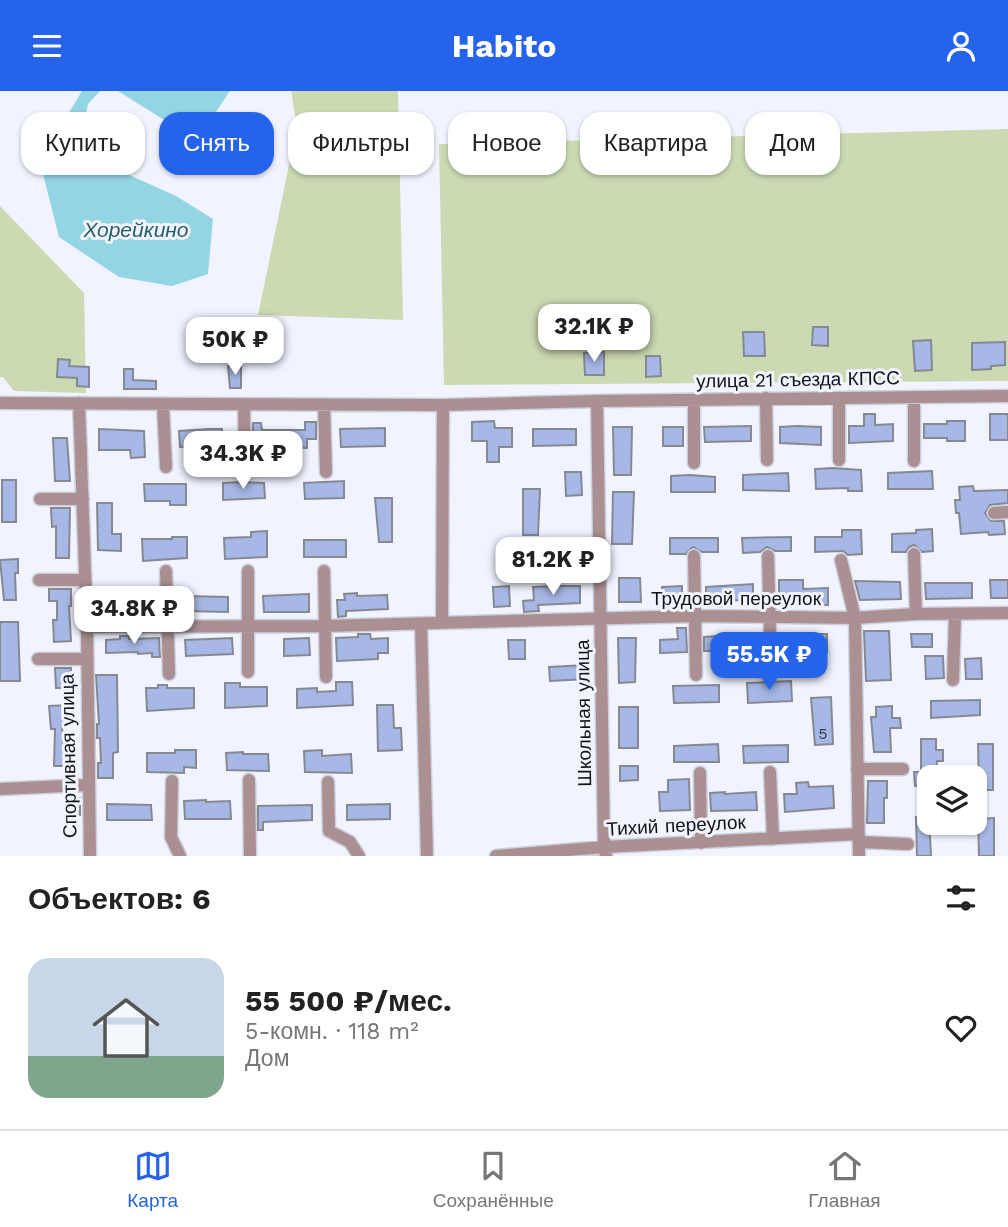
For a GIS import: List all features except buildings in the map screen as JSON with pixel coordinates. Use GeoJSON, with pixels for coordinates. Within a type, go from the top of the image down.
{"type":"FeatureCollection","features":[{"type":"Feature","properties":{"kind":"street","name":"улица 21 съезда КПСС"},"geometry":{"type":"LineString","coordinates":[[0,403],[443,405],[1008,396]]}},
{"type":"Feature","properties":{"kind":"street"},"geometry":{"type":"LineString","coordinates":[[914,397],[914,461]]}},
{"type":"Feature","properties":{"kind":"street"},"geometry":{"type":"LineString","coordinates":[[766,398],[767,460]]}},
{"type":"Feature","properties":{"kind":"street"},"geometry":{"type":"LineString","coordinates":[[839,398],[839,460]]}},
{"type":"Feature","properties":{"kind":"street"},"geometry":{"type":"LineString","coordinates":[[694,400],[694,463]]}},
{"type":"Feature","properties":{"kind":"street","name":"Школьная улица"},"geometry":{"type":"LineString","coordinates":[[597,401],[605,852]]}},
{"type":"Feature","properties":{"kind":"street","name":"Спортивная улица"},"geometry":{"type":"LineString","coordinates":[[79,403],[87,627],[90,856]]}},
{"type":"Feature","properties":{"kind":"street"},"geometry":{"type":"LineString","coordinates":[[163,405],[166,467]]}},
{"type":"Feature","properties":{"kind":"street"},"geometry":{"type":"LineString","coordinates":[[244,405],[245,463]]}},
{"type":"Feature","properties":{"kind":"street"},"geometry":{"type":"LineString","coordinates":[[324,405],[326,472]]}},
{"type":"Feature","properties":{"kind":"street"},"geometry":{"type":"LineString","coordinates":[[442,622],[443,405]]}},
{"type":"Feature","properties":{"kind":"street"},"geometry":{"type":"LineString","coordinates":[[40,499],[83,499]]}},
{"type":"Feature","properties":{"kind":"street"},"geometry":{"type":"LineString","coordinates":[[994,513],[1008,512]]}},
{"type":"Feature","properties":{"kind":"street"},"geometry":{"type":"LineString","coordinates":[[914,554],[916,614]]}},
{"type":"Feature","properties":{"kind":"street"},"geometry":{"type":"LineString","coordinates":[[694,556],[696,675]]}},
{"type":"Feature","properties":{"kind":"street"},"geometry":{"type":"LineString","coordinates":[[768,556],[771,673]]}},
{"type":"Feature","properties":{"kind":"street"},"geometry":{"type":"LineString","coordinates":[[841,560],[855,618],[859,856]]}},
{"type":"Feature","properties":{"kind":"street"},"geometry":{"type":"LineString","coordinates":[[166,571],[169,674]]}},
{"type":"Feature","properties":{"kind":"street"},"geometry":{"type":"LineString","coordinates":[[248,571],[248,672]]}},
{"type":"Feature","properties":{"kind":"street"},"geometry":{"type":"LineString","coordinates":[[324,571],[326,677]]}},
{"type":"Feature","properties":{"kind":"street"},"geometry":{"type":"LineString","coordinates":[[39,580],[84,580]]}},
{"type":"Feature","properties":{"kind":"street","name":"Трудовой переулок"},"geometry":{"type":"LineString","coordinates":[[87,627],[325,626],[695,616],[855,618],[1008,613]]}},
{"type":"Feature","properties":{"kind":"street"},"geometry":{"type":"LineString","coordinates":[[953,680],[955,614]]}},
{"type":"Feature","properties":{"kind":"street"},"geometry":{"type":"LineString","coordinates":[[421,624],[427,856]]}},
{"type":"Feature","properties":{"kind":"street"},"geometry":{"type":"LineString","coordinates":[[38,659],[86,659]]}},
{"type":"Feature","properties":{"kind":"street"},"geometry":{"type":"LineString","coordinates":[[858,769],[902,769]]}},
{"type":"Feature","properties":{"kind":"street"},"geometry":{"type":"LineString","coordinates":[[770,772],[773,839]]}},
{"type":"Feature","properties":{"kind":"street"},"geometry":{"type":"LineString","coordinates":[[700,773],[701,843]]}},
{"type":"Feature","properties":{"kind":"street"},"geometry":{"type":"LineString","coordinates":[[249,779],[250,856]]}},
{"type":"Feature","properties":{"kind":"street"},"geometry":{"type":"LineString","coordinates":[[172,781],[171,837],[180,856]]}},
{"type":"Feature","properties":{"kind":"street"},"geometry":{"type":"LineString","coordinates":[[328,782],[329,831],[350,842],[359,856]]}},
{"type":"Feature","properties":{"kind":"street"},"geometry":{"type":"LineString","coordinates":[[0,789],[87,785]]}},
{"type":"Feature","properties":{"kind":"street","name":"Тихий переулок"},"geometry":{"type":"LineString","coordinates":[[496,856],[605,852],[773,839],[859,838],[908,844]]}},
{"type":"Feature","properties":{"kind":"green space"},"geometry":{"type":"Polygon","coordinates":[[[291,91],[398,91],[398,112],[295,112],[291,91]]]}},
{"type":"Feature","properties":{"kind":"green space"},"geometry":{"type":"Polygon","coordinates":[[[1008,129],[1008,381],[444,385],[439,144],[448,144],[448,175],[566,175],[566,141],[580,140],[580,175],[731,175],[731,136],[745,136],[745,175],[840,175],[840,133],[1008,129]]]}},
{"type":"Feature","properties":{"kind":"green space"},"geometry":{"type":"Polygon","coordinates":[[[288,170],[288,175],[400,175],[403,320],[258,315],[288,170]]]}},
{"type":"Feature","properties":{"kind":"green space"},"geometry":{"type":"Polygon","coordinates":[[[0,206],[84,293],[86,393],[14,391],[3,377],[0,377],[0,206]]]}},
{"type":"Feature","properties":{"kind":"water","name":"Хорейкино"},"geometry":{"type":"Polygon","coordinates":[[[82,91],[100,91],[88,104],[86,112],[69,112],[82,91]]]}},
{"type":"Feature","properties":{"kind":"water"},"geometry":{"type":"Polygon","coordinates":[[[118,91],[230,91],[216,112],[159,112],[159,117],[118,91]]]}},
{"type":"Feature","properties":{"kind":"water","name":"Хорейкино"},"geometry":{"type":"Polygon","coordinates":[[[43,175],[129,175],[176,196],[213,219],[208,274],[172,286],[119,277],[59,237],[43,175]]]}}]}
